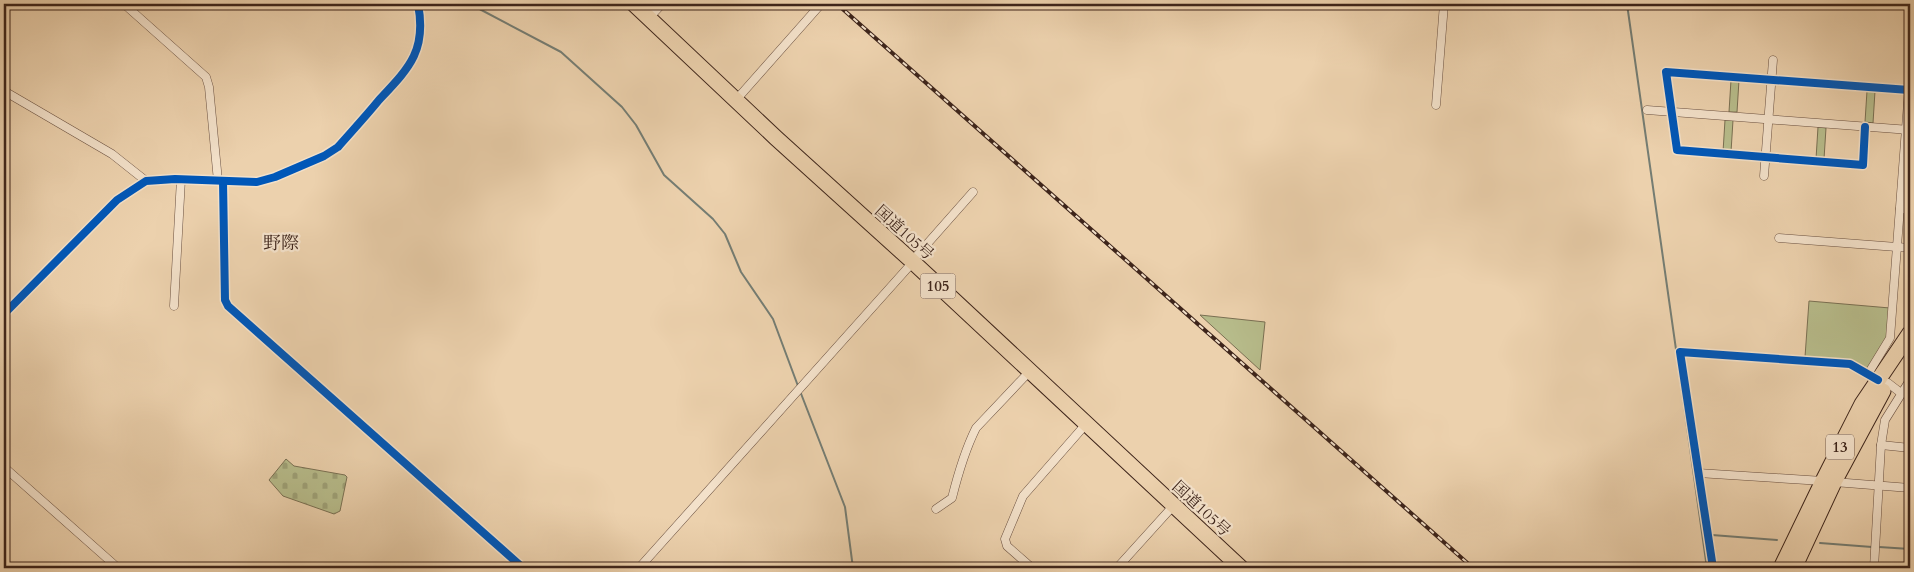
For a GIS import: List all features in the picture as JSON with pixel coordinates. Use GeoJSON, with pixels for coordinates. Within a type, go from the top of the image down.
{"type":"FeatureCollection","features":[{"type":"Feature","properties":{"kind":"highway","name":"国道105号"},"geometry":{"type":"LineString","coordinates":[[634,4],[1241,568]]}},
{"type":"Feature","properties":{"kind":"highway","name":"13"},"geometry":{"type":"LineString","coordinates":[[1794,568],[1862,404],[1910,333]]}},
{"type":"Feature","properties":{"kind":"highway","name":"13"},"geometry":{"type":"LineString","coordinates":[[1878,379],[1910,348]]}},
{"type":"Feature","properties":{"kind":"highway","name":"13"},"geometry":{"type":"LineString","coordinates":[[1781,568],[1829,481]]}},
{"type":"Feature","properties":{"kind":"street"},"geometry":{"type":"LineString","coordinates":[[124,4],[206,77],[210,87],[220,181],[225,300],[228,306],[523,568]]}},
{"type":"Feature","properties":{"kind":"street"},"geometry":{"type":"LineString","coordinates":[[4,314],[118,200],[146,181],[181,179],[257,182],[275,177],[324,156],[338,147],[408,68],[416,52],[420,30],[418,4]]}},
{"type":"Feature","properties":{"kind":"street"},"geometry":{"type":"LineString","coordinates":[[649,18],[662,4]]}},
{"type":"Feature","properties":{"kind":"street"},"geometry":{"type":"LineString","coordinates":[[736,100],[821,4]]}},
{"type":"Feature","properties":{"kind":"street"},"geometry":{"type":"LineString","coordinates":[[1436,105],[1444,4]]}},
{"type":"Feature","properties":{"kind":"street"},"geometry":{"type":"LineString","coordinates":[[1764,176],[1773,60]]}},
{"type":"Feature","properties":{"kind":"street"},"geometry":{"type":"LineString","coordinates":[[1865,127],[1862,165],[1677,150],[1666,72],[1909,90]]}},
{"type":"Feature","properties":{"kind":"street"},"geometry":{"type":"LineString","coordinates":[[1878,379],[1890,338],[1900,209],[1906,169],[1910,76]]}},
{"type":"Feature","properties":{"kind":"street"},"geometry":{"type":"LineString","coordinates":[[4,91],[112,154],[146,181]]}},
{"type":"Feature","properties":{"kind":"street"},"geometry":{"type":"LineString","coordinates":[[1647,110],[1908,130]]}},
{"type":"Feature","properties":{"kind":"street"},"geometry":{"type":"LineString","coordinates":[[174,306],[181,179]]}},
{"type":"Feature","properties":{"kind":"street"},"geometry":{"type":"LineString","coordinates":[[639,568],[974,192]]}},
{"type":"Feature","properties":{"kind":"street"},"geometry":{"type":"LineString","coordinates":[[1900,209],[1910,209]]}},
{"type":"Feature","properties":{"kind":"street"},"geometry":{"type":"LineString","coordinates":[[1779,238],[1910,248]]}},
{"type":"Feature","properties":{"kind":"street"},"geometry":{"type":"LineString","coordinates":[[1713,568],[1680,352],[1850,364],[1901,394]]}},
{"type":"Feature","properties":{"kind":"street"},"geometry":{"type":"LineString","coordinates":[[936,509],[952,498],[959,471],[970,439],[976,428],[1029,372]]}},
{"type":"Feature","properties":{"kind":"street"},"geometry":{"type":"LineString","coordinates":[[1874,568],[1881,445],[1885,420],[1910,380]]}},
{"type":"Feature","properties":{"kind":"street"},"geometry":{"type":"LineString","coordinates":[[1032,568],[1007,546],[1005,539],[1023,496],[1086,424]]}},
{"type":"Feature","properties":{"kind":"street"},"geometry":{"type":"LineString","coordinates":[[1881,445],[1910,448]]}},
{"type":"Feature","properties":{"kind":"street"},"geometry":{"type":"LineString","coordinates":[[4,467],[118,568]]}},
{"type":"Feature","properties":{"kind":"street"},"geometry":{"type":"LineString","coordinates":[[1698,473],[1910,488]]}},
{"type":"Feature","properties":{"kind":"street"},"geometry":{"type":"LineString","coordinates":[[1117,568],[1174,505]]}},
{"type":"Feature","properties":{"kind":"green space"},"geometry":{"type":"Polygon","coordinates":[[[1731,80],[1739,80],[1737,112],[1729,112],[1731,80]]]}},
{"type":"Feature","properties":{"kind":"green space"},"geometry":{"type":"Polygon","coordinates":[[[1867,91],[1875,91],[1873,123],[1865,122],[1867,91]]]}},
{"type":"Feature","properties":{"kind":"green space"},"geometry":{"type":"Polygon","coordinates":[[[1725,120],[1733,120],[1731,152],[1723,152],[1725,120]]]}},
{"type":"Feature","properties":{"kind":"green space"},"geometry":{"type":"Polygon","coordinates":[[[1818,127],[1826,128],[1824,159],[1816,159],[1818,127]]]}},
{"type":"Feature","properties":{"kind":"green space"},"geometry":{"type":"Polygon","coordinates":[[[1809,301],[1890,308],[1888,337],[1868,370],[1847,360],[1805,357],[1809,301]]]}},
{"type":"Feature","properties":{"kind":"green space"},"geometry":{"type":"Polygon","coordinates":[[[1200,315],[1265,322],[1260,370],[1200,315]]]}},
{"type":"Feature","properties":{"kind":"green space"},"geometry":{"type":"Polygon","coordinates":[[[286,459],[294,466],[345,475],[347,477],[340,511],[334,514],[283,496],[269,480],[286,459]]]}},
{"type":"Feature","properties":{"kind":"waterway"},"geometry":{"type":"LineString","coordinates":[[470,4],[561,52],[622,107],[636,125],[664,175],[713,219],[725,234],[741,272],[773,319],[798,386]]}},
{"type":"Feature","properties":{"kind":"waterway"},"geometry":{"type":"LineString","coordinates":[[1627,4],[1707,568]]}},
{"type":"Feature","properties":{"kind":"waterway"},"geometry":{"type":"LineString","coordinates":[[800,391],[845,507],[853,568]]}},
{"type":"Feature","properties":{"kind":"waterway"},"geometry":{"type":"LineString","coordinates":[[1712,535],[1777,540]]}},
{"type":"Feature","properties":{"kind":"waterway"},"geometry":{"type":"LineString","coordinates":[[1820,543],[1872,547]]}},
{"type":"Feature","properties":{"kind":"waterway"},"geometry":{"type":"LineString","coordinates":[[1879,547],[1910,549]]}},
{"type":"Feature","properties":{"kind":"railway"},"geometry":{"type":"LineString","coordinates":[[837,4],[1473,568]]}},
{"type":"Feature","properties":{"kind":"cycle path"},"geometry":{"type":"LineString","coordinates":[[4,314],[117,200],[146,181],[175,179],[257,182],[275,177],[324,156],[338,147],[399,78],[413,58],[418,47],[420,34],[418,4]]}},
{"type":"Feature","properties":{"kind":"cycle path"},"geometry":{"type":"LineString","coordinates":[[1865,127],[1863,165],[1677,150],[1666,72],[1909,90]]}},
{"type":"Feature","properties":{"kind":"cycle path"},"geometry":{"type":"LineString","coordinates":[[223,181],[225,300],[228,306],[523,568]]}},
{"type":"Feature","properties":{"kind":"cycle path"},"geometry":{"type":"LineString","coordinates":[[1713,568],[1680,352],[1850,364],[1878,380]]}},
{"type":"Feature","properties":{"kind":"district","name":"野際"},"geometry":{"type":"Point","coordinates":[281,243]}}]}
